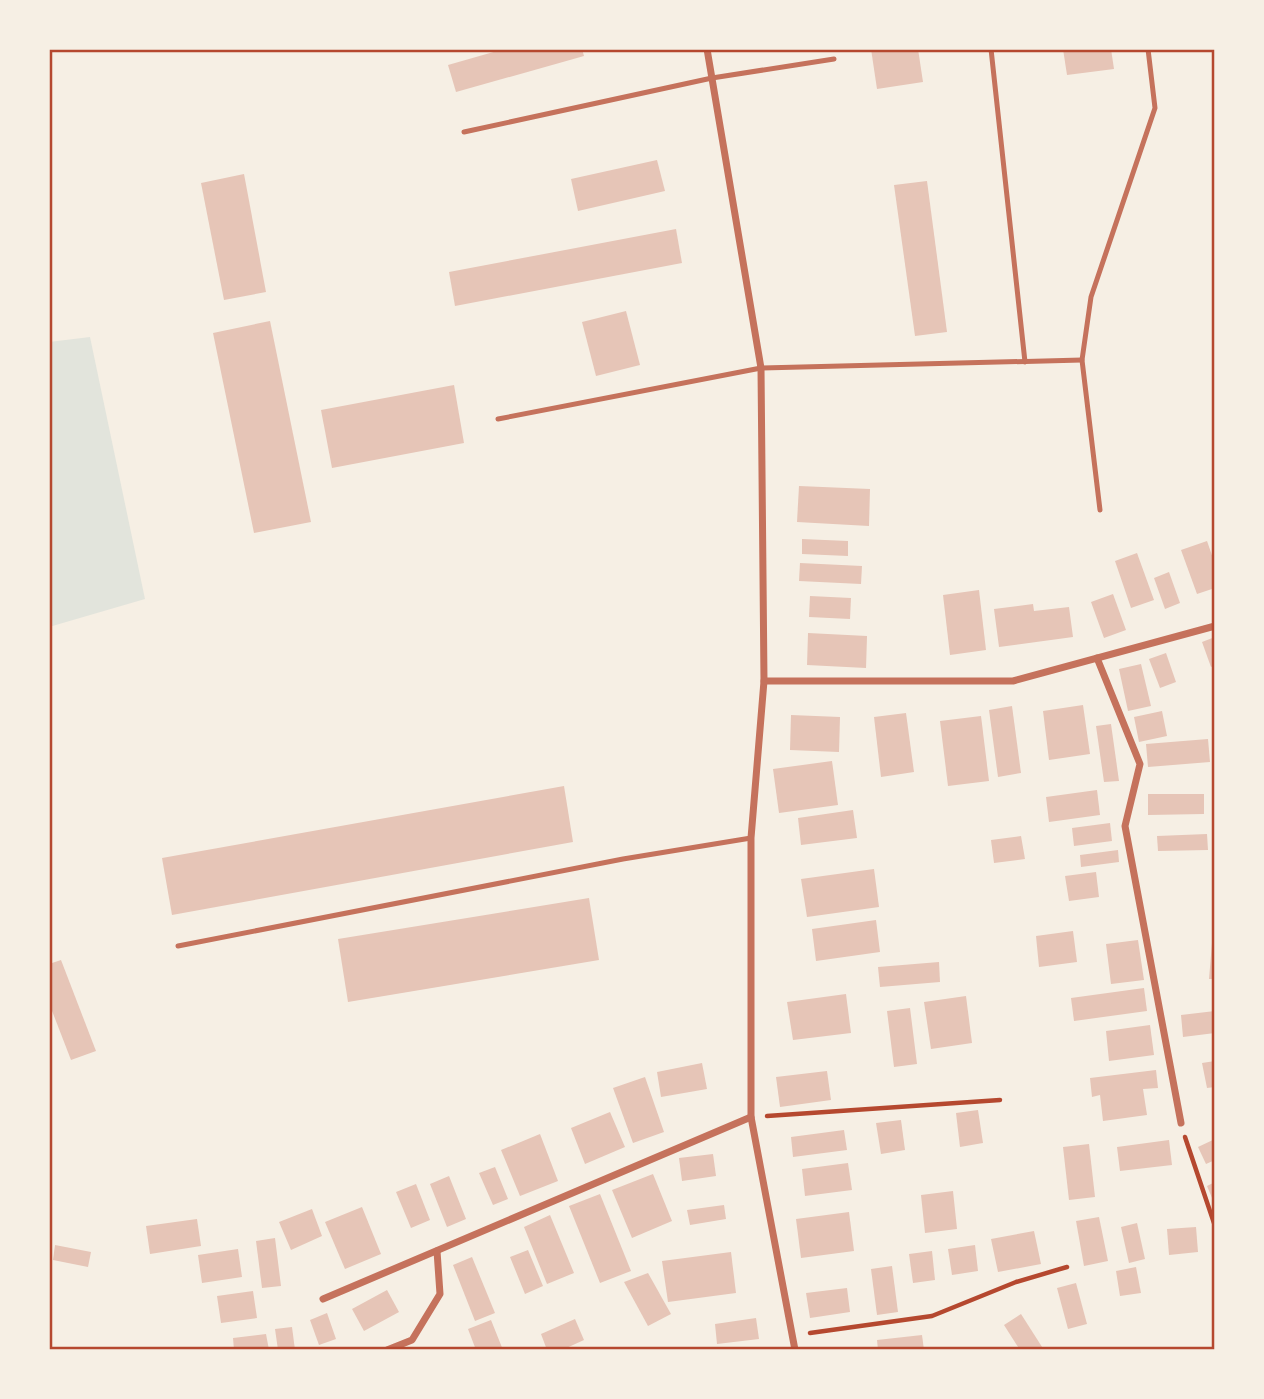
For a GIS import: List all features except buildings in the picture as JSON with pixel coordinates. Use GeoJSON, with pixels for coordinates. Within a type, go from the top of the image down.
{"type":"FeatureCollection","features":[{"type":"Feature","properties":{"kind":"street"},"geometry":{"type":"LineString","coordinates":[[707,49],[761,368],[764,681],[751,838],[751,1117],[795,1350]]}},
{"type":"Feature","properties":{"kind":"street"},"geometry":{"type":"LineString","coordinates":[[764,681],[1013,681],[1215,626]]}},
{"type":"Feature","properties":{"kind":"street"},"geometry":{"type":"LineString","coordinates":[[1097,658],[1140,764],[1125,826],[1181,1123]]}},
{"type":"Feature","properties":{"kind":"street"},"geometry":{"type":"LineString","coordinates":[[323,1299],[751,1117]]}},
{"type":"Feature","properties":{"kind":"street"},"geometry":{"type":"LineString","coordinates":[[387,1350],[412,1339],[440,1294],[437,1251]]}},
{"type":"Feature","properties":{"kind":"lane"},"geometry":{"type":"LineString","coordinates":[[991,49],[1025,362]]}},
{"type":"Feature","properties":{"kind":"lane"},"geometry":{"type":"LineString","coordinates":[[1100,510],[1082,360],[1091,297],[1155,108],[1147,49]]}},
{"type":"Feature","properties":{"kind":"lane"},"geometry":{"type":"LineString","coordinates":[[464,132],[712,78],[834,59]]}},
{"type":"Feature","properties":{"kind":"lane"},"geometry":{"type":"LineString","coordinates":[[498,419],[761,368],[1082,360]]}},
{"type":"Feature","properties":{"kind":"lane"},"geometry":{"type":"LineString","coordinates":[[178,946],[623,859],[751,838]]}},
{"type":"Feature","properties":{"kind":"path"},"geometry":{"type":"LineString","coordinates":[[751,1117],[1000,1100]]}},
{"type":"Feature","properties":{"kind":"path"},"geometry":{"type":"LineString","coordinates":[[1181,1123],[1215,1226]]}},
{"type":"Feature","properties":{"kind":"path"},"geometry":{"type":"LineString","coordinates":[[792,1336],[932,1316],[1016,1283],[1067,1267]]}},
{"type":"Feature","properties":{"kind":"shaded area"},"geometry":{"type":"Polygon","coordinates":[[[90,337],[145,599],[49,627],[49,342],[90,337]]]}}]}
